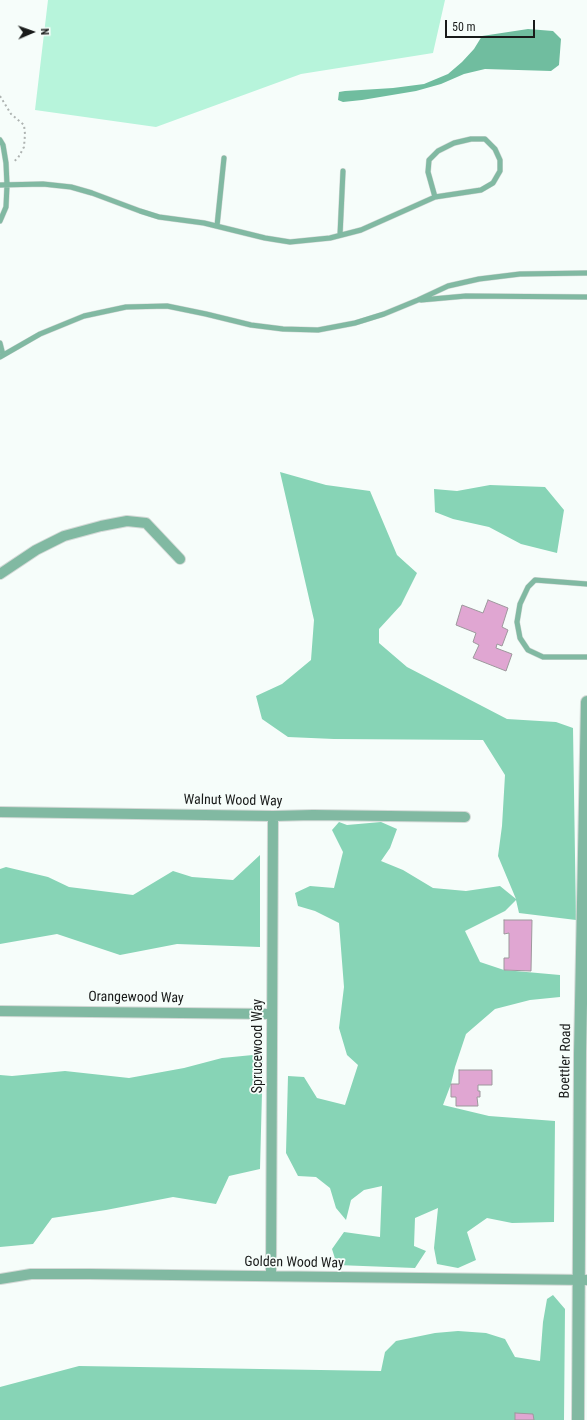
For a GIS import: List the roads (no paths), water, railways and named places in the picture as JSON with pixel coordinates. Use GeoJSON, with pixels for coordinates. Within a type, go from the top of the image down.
{"type":"FeatureCollection","features":[{"type":"Feature","properties":{"kind":"street"},"geometry":{"type":"LineString","coordinates":[[0,574],[36,550],[64,536],[127,521],[146,523],[180,559]]}},
{"type":"Feature","properties":{"kind":"street","name":"Boettler Road"},"geometry":{"type":"LineString","coordinates":[[578,1420],[583,1280],[580,1052],[584,1037],[587,702]]}},
{"type":"Feature","properties":{"kind":"street","name":"Walnut Wood Way"},"geometry":{"type":"LineString","coordinates":[[0,812],[465,817]]}},
{"type":"Feature","properties":{"kind":"street","name":"Sprucewood Way"},"geometry":{"type":"LineString","coordinates":[[271,1275],[273,816]]}},
{"type":"Feature","properties":{"kind":"street","name":"Orangewood Way"},"geometry":{"type":"LineString","coordinates":[[0,1011],[272,1014]]}},
{"type":"Feature","properties":{"kind":"street","name":"Golden Wood Way"},"geometry":{"type":"LineString","coordinates":[[0,1279],[31,1274],[271,1275],[316,1277],[583,1280]]}},
{"type":"Feature","properties":{"kind":"lane"},"geometry":{"type":"LineString","coordinates":[[0,185],[43,184],[71,187],[159,217],[217,226],[265,238],[290,242],[330,238],[361,230],[435,197],[481,190],[492,183],[500,172],[500,160],[495,149],[485,139],[471,138],[454,143],[438,151],[429,160],[428,172],[435,197]]}},
{"type":"Feature","properties":{"kind":"lane"},"geometry":{"type":"LineString","coordinates":[[0,140],[3,145],[6,163],[7,185],[6,207],[0,220]]}},
{"type":"Feature","properties":{"kind":"lane"},"geometry":{"type":"LineString","coordinates":[[217,226],[224,158]]}},
{"type":"Feature","properties":{"kind":"lane"},"geometry":{"type":"LineString","coordinates":[[340,235],[343,171]]}},
{"type":"Feature","properties":{"kind":"lane"},"geometry":{"type":"LineString","coordinates":[[0,343],[1,356],[40,334],[84,316],[126,307],[167,306],[251,325],[283,329],[318,330],[355,323],[384,314],[448,286],[485,278],[520,274],[587,273]]}},
{"type":"Feature","properties":{"kind":"lane"},"geometry":{"type":"LineString","coordinates":[[418,300],[466,296],[587,297]]}},
{"type":"Feature","properties":{"kind":"lane"},"geometry":{"type":"LineString","coordinates":[[587,584],[535,580],[528,587],[520,604],[517,622],[520,638],[528,650],[543,657],[587,657]]}}]}
